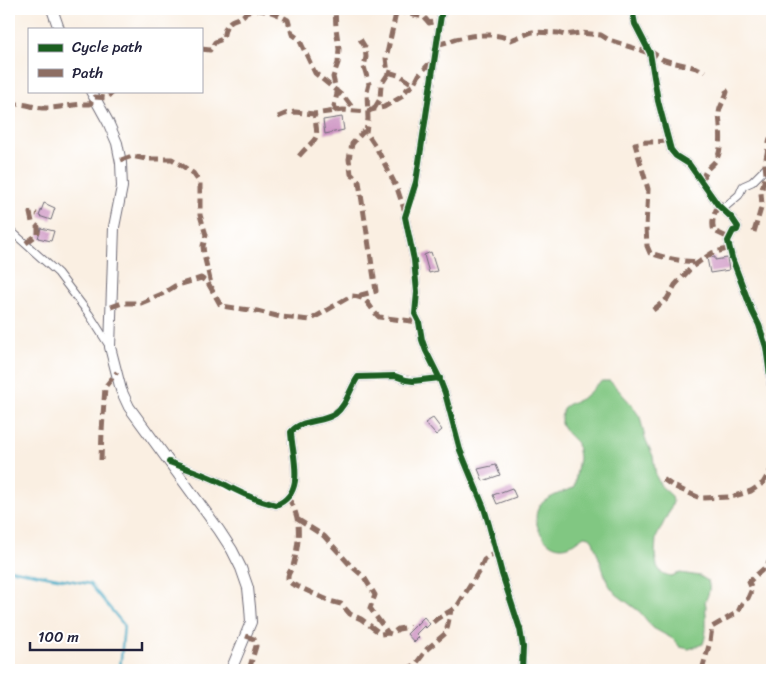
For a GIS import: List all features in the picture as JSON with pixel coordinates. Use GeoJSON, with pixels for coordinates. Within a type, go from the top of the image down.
{"type":"FeatureCollection","features":[{"type":"Feature","properties":{"kind":"main road"},"geometry":{"type":"LineString","coordinates":[[52,9],[59,28]]}},
{"type":"Feature","properties":{"kind":"main road"},"geometry":{"type":"LineString","coordinates":[[92,92],[114,136],[121,163],[122,187],[114,227],[110,347],[121,390],[129,407],[232,550],[248,588],[251,622],[231,670]]}},
{"type":"Feature","properties":{"kind":"street"},"geometry":{"type":"LineString","coordinates":[[442,9],[416,182],[404,218],[414,260],[417,292],[415,314],[420,322],[422,340],[426,351],[440,378],[460,450],[484,508],[502,574],[520,628],[523,647],[522,670]]}},
{"type":"Feature","properties":{"kind":"street"},"geometry":{"type":"LineString","coordinates":[[632,9],[635,24],[650,53],[658,101],[671,150],[676,156],[689,164],[718,205],[738,227],[737,230],[732,231],[728,241],[732,258],[766,347],[772,390]]}},
{"type":"Feature","properties":{"kind":"street"},"geometry":{"type":"LineString","coordinates":[[718,205],[728,205],[738,195],[743,186],[752,182],[766,168],[772,168]]}},
{"type":"Feature","properties":{"kind":"street"},"geometry":{"type":"LineString","coordinates":[[9,229],[58,272],[89,314],[110,347]]}},
{"type":"Feature","properties":{"kind":"street"},"geometry":{"type":"LineString","coordinates":[[169,462],[224,484],[238,492],[276,505],[287,499],[296,481],[296,465],[292,450],[291,432],[295,427],[323,420],[336,414],[358,377],[395,376],[413,381],[440,378]]}},
{"type":"Feature","properties":{"kind":"green space"},"geometry":{"type":"Polygon","coordinates":[[[602,381],[610,381],[640,417],[645,438],[653,456],[656,476],[661,486],[672,496],[671,508],[656,538],[655,555],[657,566],[662,574],[671,576],[680,573],[700,576],[708,581],[709,584],[705,602],[706,633],[703,644],[689,649],[680,647],[673,639],[653,628],[640,612],[616,594],[608,584],[590,537],[584,536],[576,542],[563,547],[554,546],[543,537],[537,525],[537,511],[542,503],[574,488],[579,458],[577,443],[561,424],[562,411],[566,405],[584,397],[602,381]]]}},
{"type":"Feature","properties":{"kind":"building"},"geometry":{"type":"Polygon","coordinates":[[[342,117],[344,130],[325,134],[323,120],[342,117]]]}},
{"type":"Feature","properties":{"kind":"building"},"geometry":{"type":"Polygon","coordinates":[[[44,203],[55,208],[51,220],[39,216],[44,203]]]}},
{"type":"Feature","properties":{"kind":"building"},"geometry":{"type":"Polygon","coordinates":[[[41,228],[54,231],[51,241],[38,238],[41,228]]]}},
{"type":"Feature","properties":{"kind":"building"},"geometry":{"type":"Polygon","coordinates":[[[431,252],[437,271],[429,273],[424,255],[431,252]]]}},
{"type":"Feature","properties":{"kind":"building"},"geometry":{"type":"Polygon","coordinates":[[[715,257],[715,260],[727,258],[729,270],[710,273],[707,258],[715,257]]]}},
{"type":"Feature","properties":{"kind":"building"},"geometry":{"type":"Polygon","coordinates":[[[433,418],[442,430],[436,435],[425,423],[433,418]]]}},
{"type":"Feature","properties":{"kind":"building"},"geometry":{"type":"Polygon","coordinates":[[[496,465],[500,475],[483,481],[478,469],[496,465]]]}},
{"type":"Feature","properties":{"kind":"building"},"geometry":{"type":"Polygon","coordinates":[[[512,488],[516,497],[497,504],[493,495],[512,488]]]}},
{"type":"Feature","properties":{"kind":"building"},"geometry":{"type":"Polygon","coordinates":[[[424,617],[430,624],[426,628],[424,626],[416,634],[419,637],[414,642],[407,634],[424,617]]]}},
{"type":"Feature","properties":{"kind":"waterway"},"geometry":{"type":"LineString","coordinates":[[9,569],[90,584],[124,625],[120,670]]}},
{"type":"Feature","properties":{"kind":"marked path"},"geometry":{"type":"LineString","coordinates":[[202,49],[210,50],[215,42],[223,39],[228,24],[246,12],[254,9],[279,15],[288,20],[292,34],[299,39],[315,73],[345,98],[354,110]]}},
{"type":"Feature","properties":{"kind":"marked path"},"geometry":{"type":"LineString","coordinates":[[334,112],[337,94],[333,77],[338,63],[339,49],[335,9]]}},
{"type":"Feature","properties":{"kind":"marked path"},"geometry":{"type":"LineString","coordinates":[[397,9],[400,12],[424,17],[429,23],[441,20]]}},
{"type":"Feature","properties":{"kind":"marked path"},"geometry":{"type":"LineString","coordinates":[[374,109],[380,99],[381,85],[388,74],[386,58],[397,9]]}},
{"type":"Feature","properties":{"kind":"marked path"},"geometry":{"type":"LineString","coordinates":[[437,44],[477,35],[505,37],[511,40],[532,32],[565,35],[580,33],[601,35],[609,40],[649,53]]}},
{"type":"Feature","properties":{"kind":"marked path"},"geometry":{"type":"LineString","coordinates":[[360,39],[365,47],[364,67],[369,84],[366,132]]}},
{"type":"Feature","properties":{"kind":"marked path"},"geometry":{"type":"LineString","coordinates":[[649,50],[662,59],[697,68],[705,72]]}},
{"type":"Feature","properties":{"kind":"marked path"},"geometry":{"type":"LineString","coordinates":[[278,117],[295,112],[314,114],[343,110],[368,112],[384,107],[403,96],[407,89],[414,85],[419,75],[428,65],[434,63]]}},
{"type":"Feature","properties":{"kind":"marked path"},"geometry":{"type":"LineString","coordinates":[[388,72],[401,76],[414,85]]}},
{"type":"Feature","properties":{"kind":"marked path"},"geometry":{"type":"LineString","coordinates":[[702,182],[705,172],[715,161],[719,153],[721,139],[719,111],[727,92],[723,86]]}},
{"type":"Feature","properties":{"kind":"marked path"},"geometry":{"type":"LineString","coordinates":[[9,106],[20,104],[38,108],[53,108],[90,104],[95,97],[107,98],[113,92]]}},
{"type":"Feature","properties":{"kind":"marked path"},"geometry":{"type":"LineString","coordinates":[[299,156],[315,139],[317,130],[314,114]]}},
{"type":"Feature","properties":{"kind":"marked path"},"geometry":{"type":"LineString","coordinates":[[360,297],[361,295],[376,291],[359,182],[351,174],[349,159],[352,144],[363,132],[366,132],[376,147],[397,188],[405,212]]}},
{"type":"Feature","properties":{"kind":"marked path"},"geometry":{"type":"LineString","coordinates":[[754,232],[762,205],[761,193],[766,174],[765,164],[770,138]]}},
{"type":"Feature","properties":{"kind":"marked path"},"geometry":{"type":"LineString","coordinates":[[668,140],[635,144],[648,189],[647,246],[650,253],[662,257],[682,261],[701,261]]}},
{"type":"Feature","properties":{"kind":"marked path"},"geometry":{"type":"LineString","coordinates":[[121,160],[132,156],[146,159],[172,159],[193,173],[200,183],[200,215],[206,235],[203,246],[204,255],[212,288]]}},
{"type":"Feature","properties":{"kind":"marked path"},"geometry":{"type":"LineString","coordinates":[[718,205],[713,218],[714,231],[729,238]]}},
{"type":"Feature","properties":{"kind":"marked path"},"geometry":{"type":"LineString","coordinates":[[26,243],[38,234],[38,227],[32,222],[30,213],[37,214]]}},
{"type":"Feature","properties":{"kind":"marked path"},"geometry":{"type":"LineString","coordinates":[[653,310],[667,299],[675,285],[692,267],[712,253],[731,248]]}},
{"type":"Feature","properties":{"kind":"marked path"},"geometry":{"type":"LineString","coordinates":[[111,307],[122,303],[141,303],[175,286],[201,278],[208,283],[221,306],[257,311],[281,317],[310,320],[351,296],[365,300],[379,317],[419,322]]}},
{"type":"Feature","properties":{"kind":"marked path"},"geometry":{"type":"LineString","coordinates":[[101,460],[105,387],[117,372]]}},
{"type":"Feature","properties":{"kind":"marked path"},"geometry":{"type":"LineString","coordinates":[[663,479],[673,486],[700,498],[731,497],[751,491],[763,483],[772,468]]}},
{"type":"Feature","properties":{"kind":"marked path"},"geometry":{"type":"LineString","coordinates":[[288,498],[293,506],[298,523],[298,540],[293,566],[288,576],[289,582],[330,601],[341,604],[350,614],[361,619],[381,634],[391,634],[398,629],[410,627]]}},
{"type":"Feature","properties":{"kind":"marked path"},"geometry":{"type":"LineString","coordinates":[[297,519],[324,536],[350,565],[364,577],[375,595],[370,608],[388,633]]}},
{"type":"Feature","properties":{"kind":"marked path"},"geometry":{"type":"LineString","coordinates":[[433,622],[458,605],[484,560],[496,552]]}},
{"type":"Feature","properties":{"kind":"marked path"},"geometry":{"type":"LineString","coordinates":[[702,670],[712,627],[738,612],[752,589],[749,582],[766,566],[772,554]]}},
{"type":"Feature","properties":{"kind":"marked path"},"geometry":{"type":"LineString","coordinates":[[405,670],[415,665],[427,649],[446,633],[451,610]]}},
{"type":"Feature","properties":{"kind":"marked path"},"geometry":{"type":"LineString","coordinates":[[246,636],[254,639],[256,646],[249,670]]}},
{"type":"Feature","properties":{"kind":"cycle path"},"geometry":{"type":"LineString","coordinates":[[442,9],[416,182],[405,217],[414,260],[417,292],[415,314],[419,322],[426,351],[445,393],[460,450],[484,508],[502,574],[520,629],[523,647],[522,670]]}},
{"type":"Feature","properties":{"kind":"cycle path"},"geometry":{"type":"LineString","coordinates":[[632,9],[635,24],[650,53],[658,101],[671,150],[676,156],[689,164],[718,205],[732,218],[738,227],[737,230],[733,231],[728,241],[732,258],[766,347],[772,390]]}},
{"type":"Feature","properties":{"kind":"cycle path"},"geometry":{"type":"LineString","coordinates":[[169,462],[211,478],[249,496],[276,505],[286,499],[292,492],[295,483],[296,473],[291,432],[300,425],[335,414],[343,406],[358,377],[395,376],[413,381],[440,378]]}}]}
